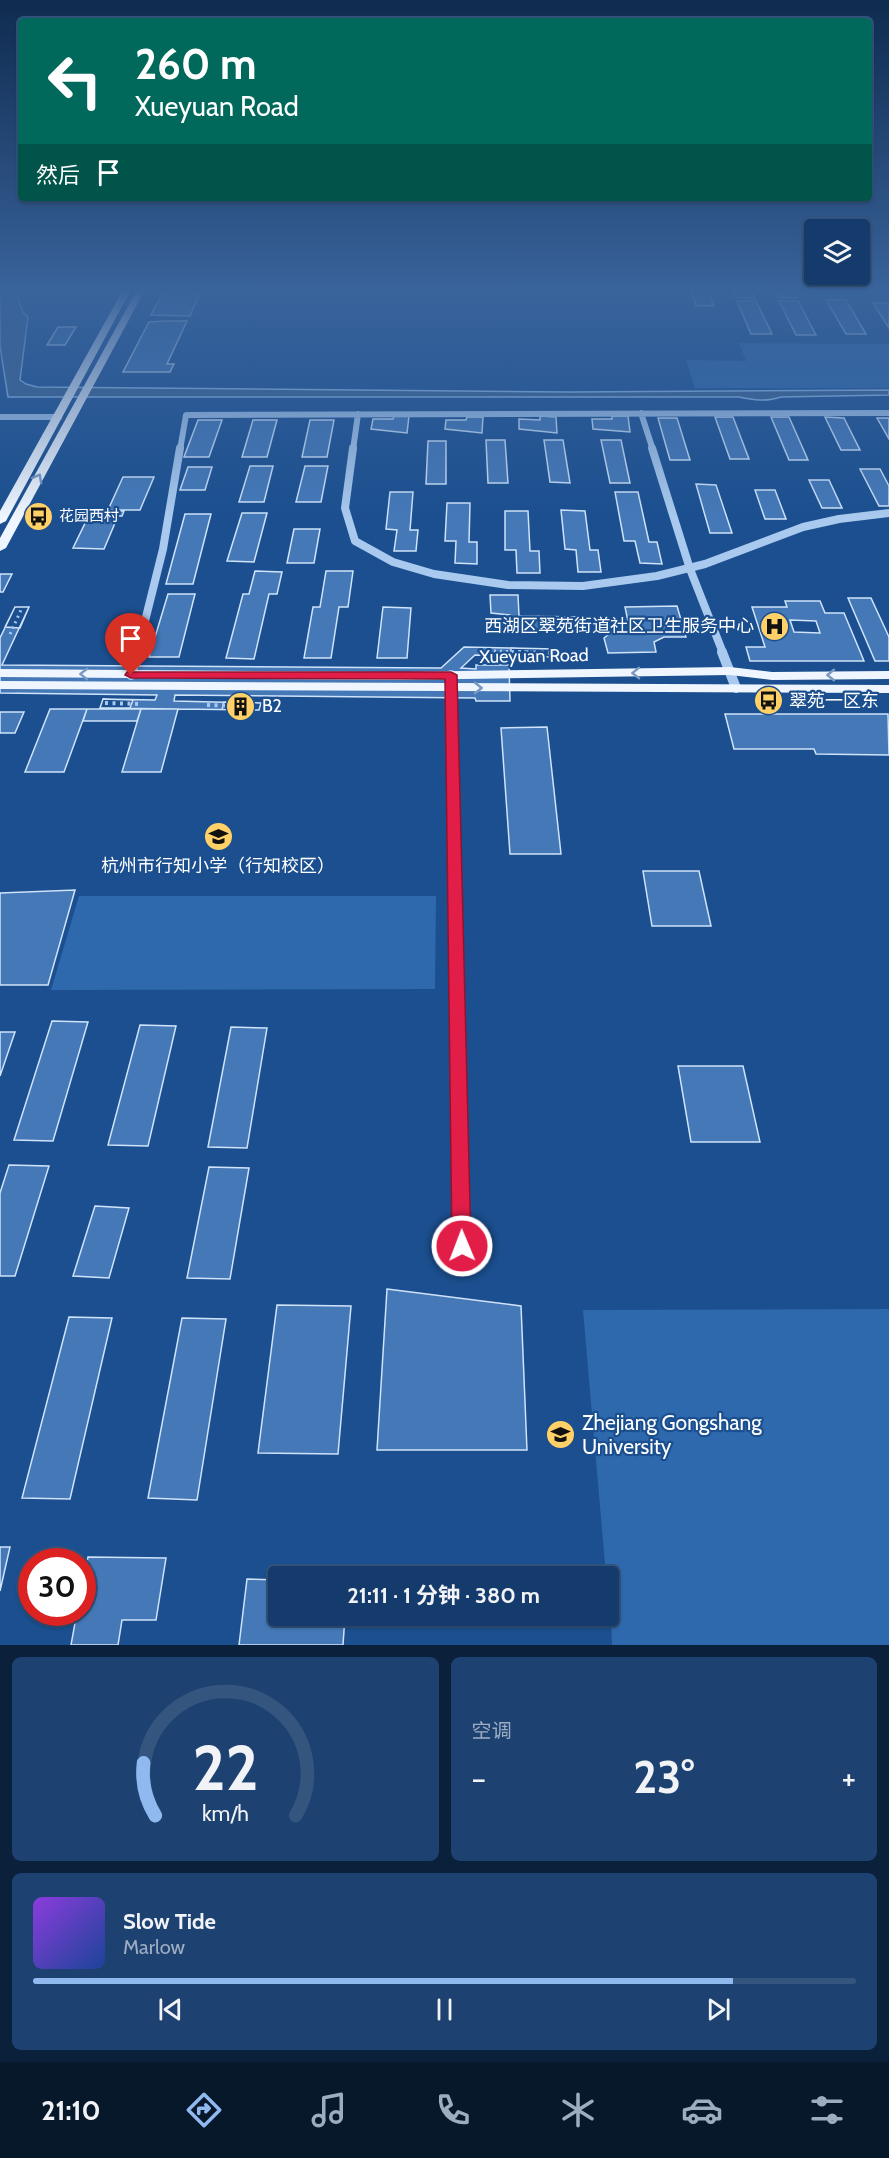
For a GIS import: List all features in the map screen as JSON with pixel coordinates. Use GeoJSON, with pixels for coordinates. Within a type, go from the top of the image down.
{"type":"FeatureCollection","features":[{"type":"Feature","properties":{"kind":"main road"},"geometry":{"type":"LineString","coordinates":[[0,521],[87,365]]}},
{"type":"Feature","properties":{"kind":"main road"},"geometry":{"type":"LineString","coordinates":[[0,548],[100,365]]}},
{"type":"Feature","properties":{"kind":"main road","name":"Xueyuan Road"},"geometry":{"type":"LineString","coordinates":[[0,685],[451,681],[730,671],[772,676],[889,675]]}},
{"type":"Feature","properties":{"kind":"main road","name":"Xueyuan Road"},"geometry":{"type":"LineString","coordinates":[[0,673],[889,689]]}},
{"type":"Feature","properties":{"kind":"street"},"geometry":{"type":"LineString","coordinates":[[641,413],[690,569],[736,688]]}},
{"type":"Feature","properties":{"kind":"street"},"geometry":{"type":"LineString","coordinates":[[131,675],[163,549],[186,415],[889,413]]}},
{"type":"Feature","properties":{"kind":"street"},"geometry":{"type":"LineString","coordinates":[[358,414],[345,508],[355,541],[397,564],[470,582],[605,586],[690,569],[732,556],[791,531],[842,518],[889,513]]}},
{"type":"Feature","properties":{"kind":"street"},"geometry":{"type":"LineString","coordinates":[[0,417],[59,417]]}},
{"type":"Feature","properties":{"kind":"street"},"geometry":{"type":"LineString","coordinates":[[451,681],[462,1246]]}},
{"type":"Feature","properties":{"kind":"path"},"geometry":{"type":"LineString","coordinates":[[9,634],[21,610]]}},
{"type":"Feature","properties":{"kind":"path"},"geometry":{"type":"LineString","coordinates":[[494,651],[554,653]]}},
{"type":"Feature","properties":{"kind":"path"},"geometry":{"type":"LineString","coordinates":[[105,704],[142,704]]}},
{"type":"Feature","properties":{"kind":"path"},"geometry":{"type":"LineString","coordinates":[[207,705],[254,706]]}},
{"type":"Feature","properties":{"kind":"shaded area"},"geometry":{"type":"Polygon","coordinates":[[[3,365],[22,365],[20,380],[37,387],[569,392],[889,390],[889,395],[781,397],[765,400],[739,397],[8,397],[3,365]]]}},
{"type":"Feature","properties":{"kind":"shaded area"},"geometry":{"type":"Polygon","coordinates":[[[688,365],[889,365],[889,388],[695,388],[688,365]]]}},
{"type":"Feature","properties":{"kind":"shaded area"},"geometry":{"type":"Polygon","coordinates":[[[79,896],[436,896],[435,989],[51,990],[79,896]]]}},
{"type":"Feature","properties":{"kind":"shaded area"},"geometry":{"type":"Polygon","coordinates":[[[889,1309],[889,1645],[612,1645],[611,1626],[619,1626],[619,1566],[605,1566],[583,1310],[889,1309]]]}},
{"type":"Feature","properties":{"kind":"building"},"geometry":{"type":"Polygon","coordinates":[[[127,365],[174,365],[170,372],[123,372],[127,365]]]}},
{"type":"Feature","properties":{"kind":"building"},"geometry":{"type":"Polygon","coordinates":[[[394,416],[409,416],[407,433],[371,429],[373,419],[393,419],[394,416]]]}},
{"type":"Feature","properties":{"kind":"building"},"geometry":{"type":"Polygon","coordinates":[[[540,416],[556,417],[557,433],[519,429],[519,419],[540,420],[540,416]]]}},
{"type":"Feature","properties":{"kind":"building"},"geometry":{"type":"Polygon","coordinates":[[[612,416],[628,416],[630,432],[593,429],[592,419],[612,419],[612,416]]]}},
{"type":"Feature","properties":{"kind":"building"},"geometry":{"type":"Polygon","coordinates":[[[467,417],[483,417],[482,433],[445,429],[446,420],[466,420],[467,417]]]}},
{"type":"Feature","properties":{"kind":"building"},"geometry":{"type":"Polygon","coordinates":[[[715,417],[733,417],[749,459],[730,459],[715,417]]]}},
{"type":"Feature","properties":{"kind":"building"},"geometry":{"type":"Polygon","coordinates":[[[771,417],[789,417],[808,460],[789,460],[771,417]]]}},
{"type":"Feature","properties":{"kind":"building"},"geometry":{"type":"Polygon","coordinates":[[[825,417],[844,418],[860,450],[841,450],[825,417]]]}},
{"type":"Feature","properties":{"kind":"building"},"geometry":{"type":"Polygon","coordinates":[[[658,418],[677,418],[690,460],[670,460],[658,418]]]}},
{"type":"Feature","properties":{"kind":"building"},"geometry":{"type":"Polygon","coordinates":[[[877,418],[889,418],[889,439],[877,418]]]}},
{"type":"Feature","properties":{"kind":"building"},"geometry":{"type":"Polygon","coordinates":[[[198,420],[222,420],[209,457],[184,457],[198,420]]]}},
{"type":"Feature","properties":{"kind":"building"},"geometry":{"type":"Polygon","coordinates":[[[253,420],[277,420],[267,457],[242,457],[253,420]]]}},
{"type":"Feature","properties":{"kind":"building"},"geometry":{"type":"Polygon","coordinates":[[[310,420],[334,420],[327,457],[302,457],[310,420]]]}},
{"type":"Feature","properties":{"kind":"building"},"geometry":{"type":"Polygon","coordinates":[[[486,440],[505,440],[508,483],[488,483],[486,440]]]}},
{"type":"Feature","properties":{"kind":"building"},"geometry":{"type":"Polygon","coordinates":[[[544,440],[563,440],[570,483],[550,482],[544,440]]]}},
{"type":"Feature","properties":{"kind":"building"},"geometry":{"type":"Polygon","coordinates":[[[601,440],[621,440],[630,483],[610,483],[601,440]]]}},
{"type":"Feature","properties":{"kind":"building"},"geometry":{"type":"Polygon","coordinates":[[[428,441],[446,441],[446,484],[426,484],[428,441]]]}},
{"type":"Feature","properties":{"kind":"building"},"geometry":{"type":"Polygon","coordinates":[[[250,466],[273,466],[264,502],[239,502],[250,466]]]}},
{"type":"Feature","properties":{"kind":"building"},"geometry":{"type":"Polygon","coordinates":[[[305,466],[328,466],[321,502],[296,502],[305,466]]]}},
{"type":"Feature","properties":{"kind":"building"},"geometry":{"type":"Polygon","coordinates":[[[188,467],[212,467],[205,490],[180,490],[188,467]]]}},
{"type":"Feature","properties":{"kind":"building"},"geometry":{"type":"Polygon","coordinates":[[[860,469],[880,469],[889,486],[889,506],[879,506],[860,469]]]}},
{"type":"Feature","properties":{"kind":"building"},"geometry":{"type":"Polygon","coordinates":[[[123,477],[154,477],[140,510],[108,510],[123,477]]]}},
{"type":"Feature","properties":{"kind":"building"},"geometry":{"type":"Polygon","coordinates":[[[809,480],[829,480],[842,508],[822,508],[809,480]]]}},
{"type":"Feature","properties":{"kind":"building"},"geometry":{"type":"Polygon","coordinates":[[[696,484],[716,485],[732,533],[710,533],[696,484]]]}},
{"type":"Feature","properties":{"kind":"building"},"geometry":{"type":"Polygon","coordinates":[[[755,490],[775,490],[786,519],[765,519],[755,490]]]}},
{"type":"Feature","properties":{"kind":"building"},"geometry":{"type":"Polygon","coordinates":[[[390,492],[413,492],[410,530],[418,530],[416,551],[394,551],[397,530],[386,529],[390,492]]]}},
{"type":"Feature","properties":{"kind":"building"},"geometry":{"type":"Polygon","coordinates":[[[615,492],[638,492],[649,542],[657,542],[662,564],[640,563],[635,541],[624,541],[615,492]]]}},
{"type":"Feature","properties":{"kind":"building"},"geometry":{"type":"Polygon","coordinates":[[[447,503],[470,503],[469,542],[477,542],[477,564],[455,563],[456,541],[445,541],[447,503]]]}},
{"type":"Feature","properties":{"kind":"building"},"geometry":{"type":"Polygon","coordinates":[[[561,510],[585,511],[590,550],[598,550],[601,572],[578,572],[576,550],[565,549],[561,510]]]}},
{"type":"Feature","properties":{"kind":"building"},"geometry":{"type":"Polygon","coordinates":[[[91,511],[124,511],[122,516],[118,516],[104,549],[73,548],[91,511]]]}},
{"type":"Feature","properties":{"kind":"building"},"geometry":{"type":"Polygon","coordinates":[[[505,511],[528,511],[530,551],[539,551],[540,573],[517,573],[516,550],[505,550],[505,511]]]}},
{"type":"Feature","properties":{"kind":"building"},"geometry":{"type":"Polygon","coordinates":[[[242,513],[267,513],[254,562],[227,561],[242,513]]]}},
{"type":"Feature","properties":{"kind":"building"},"geometry":{"type":"Polygon","coordinates":[[[185,514],[211,514],[193,584],[166,584],[185,514]]]}},
{"type":"Feature","properties":{"kind":"building"},"geometry":{"type":"Polygon","coordinates":[[[294,529],[320,529],[314,563],[287,563],[294,529]]]}},
{"type":"Feature","properties":{"kind":"building"},"geometry":{"type":"Polygon","coordinates":[[[255,571],[282,572],[277,594],[269,594],[254,659],[226,658],[243,594],[249,594],[255,571]]]}},
{"type":"Feature","properties":{"kind":"building"},"geometry":{"type":"Polygon","coordinates":[[[326,571],[353,571],[348,607],[339,607],[331,658],[304,658],[313,607],[320,607],[326,571]]]}},
{"type":"Feature","properties":{"kind":"building"},"geometry":{"type":"Polygon","coordinates":[[[0,574],[12,574],[3,592],[0,592],[0,574]]]}},
{"type":"Feature","properties":{"kind":"building"},"geometry":{"type":"Polygon","coordinates":[[[168,594],[195,594],[179,657],[149,657],[168,594]]]}},
{"type":"Feature","properties":{"kind":"building"},"geometry":{"type":"Polygon","coordinates":[[[490,595],[518,595],[519,616],[581,617],[582,632],[510,631],[510,615],[491,613],[490,595]]]}},
{"type":"Feature","properties":{"kind":"building"},"geometry":{"type":"Polygon","coordinates":[[[848,598],[871,598],[889,637],[889,661],[875,661],[848,598]]]}},
{"type":"Feature","properties":{"kind":"building","name":"西湖区翠苑街道社区卫生服务中心"},"geometry":{"type":"Polygon","coordinates":[[[785,601],[820,601],[825,613],[844,613],[864,661],[750,661],[746,647],[765,647],[752,607],[787,607],[785,601]],[[790,620],[794,632],[820,633],[816,621],[790,620]]]}},
{"type":"Feature","properties":{"kind":"building"},"geometry":{"type":"Polygon","coordinates":[[[677,606],[686,637],[664,637],[654,642],[656,652],[608,653],[604,638],[613,631],[630,631],[625,607],[677,606]]]}},
{"type":"Feature","properties":{"kind":"building"},"geometry":{"type":"Polygon","coordinates":[[[15,607],[29,607],[2,665],[441,668],[464,647],[554,649],[554,657],[475,655],[461,668],[476,669],[476,665],[509,665],[510,701],[476,701],[475,698],[175,695],[174,701],[261,703],[259,710],[100,708],[103,699],[155,700],[157,695],[0,693],[0,638],[15,607]]]}},
{"type":"Feature","properties":{"kind":"building"},"geometry":{"type":"Polygon","coordinates":[[[15,607],[29,607],[20,628],[5,627],[15,607]]]}},
{"type":"Feature","properties":{"kind":"building"},"geometry":{"type":"Polygon","coordinates":[[[383,607],[411,608],[407,658],[377,658],[383,607]]]}},
{"type":"Feature","properties":{"kind":"building"},"geometry":{"type":"Polygon","coordinates":[[[511,648],[554,649],[554,657],[511,656],[511,648]]]}},
{"type":"Feature","properties":{"kind":"building"},"geometry":{"type":"Polygon","coordinates":[[[103,699],[133,700],[130,708],[100,708],[103,699]]]}},
{"type":"Feature","properties":{"kind":"building","name":"B2"},"geometry":{"type":"Polygon","coordinates":[[[224,702],[261,703],[259,710],[222,710],[224,702]]]}},
{"type":"Feature","properties":{"kind":"building"},"geometry":{"type":"Polygon","coordinates":[[[50,709],[87,709],[64,772],[25,772],[50,709]]]}},
{"type":"Feature","properties":{"kind":"building"},"geometry":{"type":"Polygon","coordinates":[[[87,709],[141,709],[137,721],[83,721],[87,709]]]}},
{"type":"Feature","properties":{"kind":"building"},"geometry":{"type":"Polygon","coordinates":[[[141,709],[178,709],[161,772],[122,772],[141,709]]]}},
{"type":"Feature","properties":{"kind":"building"},"geometry":{"type":"Polygon","coordinates":[[[0,712],[24,712],[15,733],[0,733],[0,712]]]}},
{"type":"Feature","properties":{"kind":"building"},"geometry":{"type":"Polygon","coordinates":[[[725,714],[888,714],[889,755],[816,754],[814,749],[734,749],[725,714]]]}},
{"type":"Feature","properties":{"kind":"building"},"geometry":{"type":"Polygon","coordinates":[[[547,727],[561,854],[510,854],[501,728],[547,727]]]}},
{"type":"Feature","properties":{"kind":"building"},"geometry":{"type":"Polygon","coordinates":[[[643,871],[699,871],[711,926],[652,926],[643,871]]]}},
{"type":"Feature","properties":{"kind":"building"},"geometry":{"type":"Polygon","coordinates":[[[75,890],[48,985],[0,985],[0,893],[75,890]]]}},
{"type":"Feature","properties":{"kind":"building"},"geometry":{"type":"Polygon","coordinates":[[[52,1021],[88,1022],[53,1141],[14,1140],[52,1021]]]}},
{"type":"Feature","properties":{"kind":"building"},"geometry":{"type":"Polygon","coordinates":[[[140,1025],[176,1026],[148,1146],[108,1145],[140,1025]]]}},
{"type":"Feature","properties":{"kind":"building"},"geometry":{"type":"Polygon","coordinates":[[[231,1027],[267,1028],[247,1148],[208,1147],[231,1027]]]}},
{"type":"Feature","properties":{"kind":"building"},"geometry":{"type":"Polygon","coordinates":[[[0,1032],[15,1032],[0,1076],[0,1032]]]}},
{"type":"Feature","properties":{"kind":"building"},"geometry":{"type":"Polygon","coordinates":[[[678,1066],[743,1066],[760,1142],[691,1142],[678,1066]]]}},
{"type":"Feature","properties":{"kind":"building"},"geometry":{"type":"Polygon","coordinates":[[[9,1165],[49,1166],[15,1276],[0,1276],[0,1193],[9,1165]]]}},
{"type":"Feature","properties":{"kind":"building"},"geometry":{"type":"Polygon","coordinates":[[[209,1167],[249,1168],[230,1279],[187,1278],[209,1167]]]}},
{"type":"Feature","properties":{"kind":"building"},"geometry":{"type":"Polygon","coordinates":[[[95,1206],[129,1208],[109,1278],[73,1276],[95,1206]]]}},
{"type":"Feature","properties":{"kind":"building"},"geometry":{"type":"Polygon","coordinates":[[[387,1289],[521,1306],[527,1450],[377,1450],[387,1289]]]}},
{"type":"Feature","properties":{"kind":"building"},"geometry":{"type":"Polygon","coordinates":[[[277,1305],[351,1306],[338,1454],[258,1453],[277,1305]]]}},
{"type":"Feature","properties":{"kind":"building"},"geometry":{"type":"Polygon","coordinates":[[[69,1317],[112,1318],[70,1499],[22,1498],[69,1317]]]}},
{"type":"Feature","properties":{"kind":"building"},"geometry":{"type":"Polygon","coordinates":[[[182,1318],[226,1319],[197,1500],[148,1498],[182,1318]]]}},
{"type":"Feature","properties":{"kind":"building"},"geometry":{"type":"Polygon","coordinates":[[[0,1547],[10,1547],[0,1591],[0,1547]]]}},
{"type":"Feature","properties":{"kind":"building"},"geometry":{"type":"Polygon","coordinates":[[[96,1557],[166,1558],[156,1620],[122,1620],[118,1645],[71,1645],[74,1626],[96,1626],[96,1557]]]}},
{"type":"Feature","properties":{"kind":"building"},"geometry":{"type":"Polygon","coordinates":[[[247,1579],[268,1580],[268,1626],[344,1626],[343,1645],[239,1645],[247,1579]]]}},
{"type":"Feature","properties":{"kind":"place","name":"花园西村"},"geometry":{"type":"Point","coordinates":[38,516]}},
{"type":"Feature","properties":{"kind":"place","name":"西湖区翠苑街道社区卫生服务中心"},"geometry":{"type":"Point","coordinates":[775,626]}},
{"type":"Feature","properties":{"kind":"place","name":"翠苑一区东"},"geometry":{"type":"Point","coordinates":[768,701]}},
{"type":"Feature","properties":{"kind":"place","name":"B2"},"geometry":{"type":"Point","coordinates":[241,706]}},
{"type":"Feature","properties":{"kind":"place","name":"杭州市行知小学（行知校区）"},"geometry":{"type":"Point","coordinates":[218,837]}},
{"type":"Feature","properties":{"kind":"place","name":"Zhejiang Gongshang University"},"geometry":{"type":"Point","coordinates":[561,1434]}},
{"type":"Feature","properties":{"kind":"route"},"geometry":{"type":"LineString","coordinates":[[131,675],[451,675],[462,1246]]}}]}
